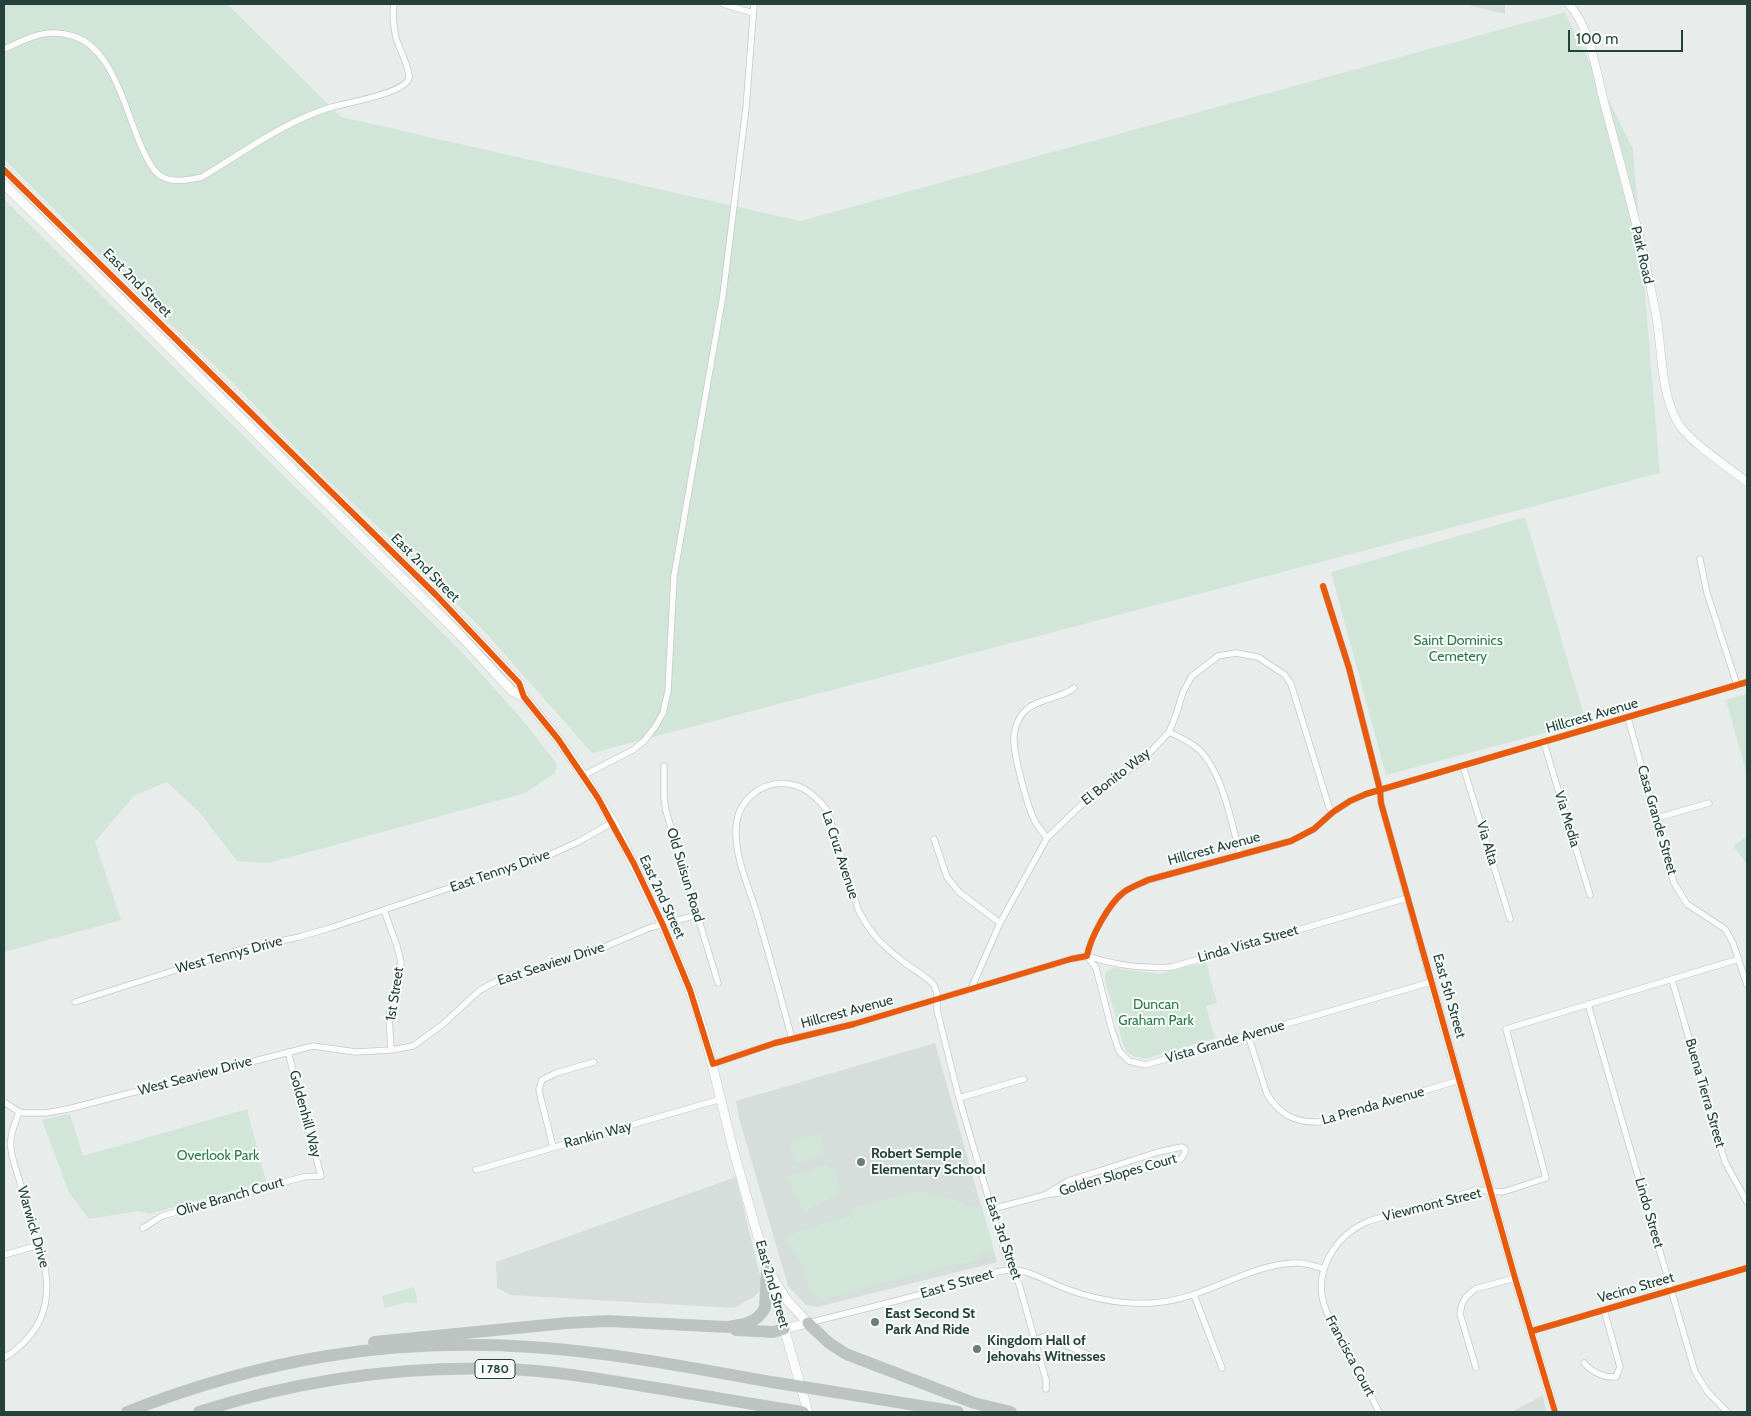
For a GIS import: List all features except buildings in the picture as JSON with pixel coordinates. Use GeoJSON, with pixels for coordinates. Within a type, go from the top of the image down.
{"type":"FeatureCollection","features":[{"type":"Feature","properties":{"kind":"highway"},"geometry":{"type":"LineString","coordinates":[[310,1358],[352,1346],[405,1338],[567,1323],[608,1321],[727,1327],[746,1324],[762,1314],[766,1297],[767,1267]]}},
{"type":"Feature","properties":{"kind":"highway"},"geometry":{"type":"LineString","coordinates":[[808,1324],[828,1343],[846,1354],[974,1403],[1010,1412]]}},
{"type":"Feature","properties":{"kind":"highway"},"geometry":{"type":"LineString","coordinates":[[727,1327],[736,1330],[773,1332],[784,1329]]}},
{"type":"Feature","properties":{"kind":"highway","name":"I 780"},"geometry":{"type":"LineString","coordinates":[[127,1412],[169,1396],[240,1374],[310,1358],[413,1346],[455,1344],[532,1347],[635,1360],[958,1412]]}},
{"type":"Feature","properties":{"kind":"highway","name":"I 780"},"geometry":{"type":"LineString","coordinates":[[199,1412],[273,1391],[374,1374],[418,1370],[500,1369],[598,1378],[798,1412]]}},
{"type":"Feature","properties":{"kind":"main road","name":"East 2nd Street"},"geometry":{"type":"LineString","coordinates":[[4,170],[436,595],[519,683],[524,697],[558,738],[584,775],[613,822],[663,925],[690,990],[713,1064],[808,1412]]}},
{"type":"Feature","properties":{"kind":"main road","name":"East 2nd Street"},"geometry":{"type":"LineString","coordinates":[[4,184],[454,629],[512,690],[524,697]]}},
{"type":"Feature","properties":{"kind":"main road"},"geometry":{"type":"LineString","coordinates":[[767,1267],[786,1299],[808,1324]]}},
{"type":"Feature","properties":{"kind":"main road","name":"East S Street"},"geometry":{"type":"LineString","coordinates":[[784,1329],[808,1324]]}},
{"type":"Feature","properties":{"kind":"street"},"geometry":{"type":"LineString","coordinates":[[4,49],[42,34],[63,33],[90,44],[106,63],[136,137],[158,175],[172,180],[187,180],[202,178],[282,127],[319,111],[356,100],[390,93],[406,83],[408,78],[407,69],[396,36],[394,4]]}},
{"type":"Feature","properties":{"kind":"street"},"geometry":{"type":"LineString","coordinates":[[723,4],[752,13]]}},
{"type":"Feature","properties":{"kind":"street"},"geometry":{"type":"LineString","coordinates":[[584,775],[633,750],[644,741],[663,713],[668,691],[674,576],[726,268],[746,108],[754,4]]}},
{"type":"Feature","properties":{"kind":"street","name":"Park Road"},"geometry":{"type":"LineString","coordinates":[[1569,4],[1582,24],[1588,41],[1612,133],[1657,320],[1670,406],[1681,427],[1690,437],[1747,482]]}},
{"type":"Feature","properties":{"kind":"street"},"geometry":{"type":"LineString","coordinates":[[1700,559],[1707,593],[1737,684]]}},
{"type":"Feature","properties":{"kind":"street","name":"East 5th Street"},"geometry":{"type":"LineString","coordinates":[[1323,586],[1350,668],[1380,790],[1381,803],[1407,898],[1555,1412]]}},
{"type":"Feature","properties":{"kind":"street","name":"El Bonito Way"},"geometry":{"type":"LineString","coordinates":[[971,989],[1000,923],[1047,838],[1080,806],[1107,784],[1141,762],[1169,732],[1183,692],[1192,676],[1218,656],[1236,653],[1258,658],[1284,675],[1291,684],[1329,807],[1333,812]]}},
{"type":"Feature","properties":{"kind":"street","name":"Hillcrest Avenue"},"geometry":{"type":"LineString","coordinates":[[713,1064],[792,1039],[854,1024],[1071,959],[1087,956],[1089,946],[1110,908],[1122,893],[1148,880],[1300,837],[1314,829],[1333,812],[1350,801],[1380,790],[1747,682]]}},
{"type":"Feature","properties":{"kind":"street"},"geometry":{"type":"LineString","coordinates":[[1047,838],[1035,822],[1019,770],[1014,741],[1015,729],[1024,711],[1032,706],[1066,694],[1074,688]]}},
{"type":"Feature","properties":{"kind":"street","name":"Casa Grande Street"},"geometry":{"type":"LineString","coordinates":[[1628,718],[1674,884],[1687,904],[1724,929],[1733,943],[1747,986]]}},
{"type":"Feature","properties":{"kind":"street"},"geometry":{"type":"LineString","coordinates":[[1169,732],[1193,744],[1201,751],[1212,768],[1222,789],[1240,855]]}},
{"type":"Feature","properties":{"kind":"street","name":"Via Media"},"geometry":{"type":"LineString","coordinates":[[1544,742],[1590,895]]}},
{"type":"Feature","properties":{"kind":"street","name":"Old Suisun Road"},"geometry":{"type":"LineString","coordinates":[[664,766],[666,811],[718,983]]}},
{"type":"Feature","properties":{"kind":"street","name":"Via Alta"},"geometry":{"type":"LineString","coordinates":[[1464,766],[1510,919]]}},
{"type":"Feature","properties":{"kind":"street","name":"La Cruz Avenue"},"geometry":{"type":"LineString","coordinates":[[792,1039],[765,940],[738,854],[736,832],[738,817],[743,804],[753,792],[767,786],[783,783],[796,785],[820,801],[831,817],[858,909],[872,935],[930,982],[937,993],[937,1000]]}},
{"type":"Feature","properties":{"kind":"street"},"geometry":{"type":"LineString","coordinates":[[1657,818],[1709,803]]}},
{"type":"Feature","properties":{"kind":"street","name":"East Tennys Drive"},"geometry":{"type":"LineString","coordinates":[[384,910],[536,861],[578,842],[613,822]]}},
{"type":"Feature","properties":{"kind":"street"},"geometry":{"type":"LineString","coordinates":[[934,839],[947,877],[960,892],[1000,923]]}},
{"type":"Feature","properties":{"kind":"street","name":"Linda Vista Street"},"geometry":{"type":"LineString","coordinates":[[1087,956],[1100,960],[1151,968],[1172,967],[1407,898]]}},
{"type":"Feature","properties":{"kind":"street","name":"West Tennys Drive"},"geometry":{"type":"LineString","coordinates":[[75,1002],[230,953],[306,935],[384,910]]}},
{"type":"Feature","properties":{"kind":"street","name":"1st Street"},"geometry":{"type":"LineString","coordinates":[[384,910],[401,962],[400,978],[389,1015],[391,1050]]}},
{"type":"Feature","properties":{"kind":"street","name":"East Seaview Drive"},"geometry":{"type":"LineString","coordinates":[[391,1050],[413,1046],[480,990],[495,982],[511,975],[570,959],[663,925],[697,915]]}},
{"type":"Feature","properties":{"kind":"street","name":"Vista Grande Avenue"},"geometry":{"type":"LineString","coordinates":[[1087,956],[1096,968],[1111,1028],[1120,1051],[1129,1061],[1145,1065],[1431,982]]}},
{"type":"Feature","properties":{"kind":"street","name":"Viewmont Street"},"geometry":{"type":"LineString","coordinates":[[1324,1269],[1336,1246],[1345,1234],[1369,1220],[1477,1190],[1503,1192],[1546,1178],[1506,1029],[1739,959]]}},
{"type":"Feature","properties":{"kind":"street","name":"Buena Tierra Street"},"geometry":{"type":"LineString","coordinates":[[1672,980],[1725,1162],[1747,1202]]}},
{"type":"Feature","properties":{"kind":"street","name":"East 3rd Street"},"geometry":{"type":"LineString","coordinates":[[937,1000],[937,1010],[959,1098],[1006,1256],[1013,1270],[1035,1341],[1046,1380],[1046,1389]]}},
{"type":"Feature","properties":{"kind":"street","name":"Lindo Street"},"geometry":{"type":"LineString","coordinates":[[1588,1004],[1695,1372],[1707,1391],[1728,1412]]}},
{"type":"Feature","properties":{"kind":"street","name":"La Prenda Avenue"},"geometry":{"type":"LineString","coordinates":[[1248,1035],[1271,1101],[1288,1117],[1302,1121],[1319,1122],[1460,1080]]}},
{"type":"Feature","properties":{"kind":"street","name":"West Seaview Drive"},"geometry":{"type":"LineString","coordinates":[[19,1112],[46,1113],[68,1109],[313,1046],[356,1052],[391,1050]]}},
{"type":"Feature","properties":{"kind":"street","name":"Goldenhill Way"},"geometry":{"type":"LineString","coordinates":[[288,1052],[321,1176]]}},
{"type":"Feature","properties":{"kind":"street"},"geometry":{"type":"LineString","coordinates":[[554,1147],[540,1095],[539,1089],[542,1080],[556,1073],[594,1062]]}},
{"type":"Feature","properties":{"kind":"street"},"geometry":{"type":"LineString","coordinates":[[959,1098],[1024,1079]]}},
{"type":"Feature","properties":{"kind":"street","name":"Rankin Way"},"geometry":{"type":"LineString","coordinates":[[476,1170],[721,1099]]}},
{"type":"Feature","properties":{"kind":"street"},"geometry":{"type":"LineString","coordinates":[[4,1102],[19,1112]]}},
{"type":"Feature","properties":{"kind":"street","name":"Warwick Drive"},"geometry":{"type":"LineString","coordinates":[[4,1358],[15,1351],[36,1330],[43,1313],[46,1294],[47,1275],[11,1149],[11,1134],[19,1112]]}},
{"type":"Feature","properties":{"kind":"street","name":"Golden Slopes Court"},"geometry":{"type":"LineString","coordinates":[[992,1209],[1045,1195],[1072,1191],[1181,1159],[1185,1149],[1176,1147],[1068,1181],[1045,1195]]}},
{"type":"Feature","properties":{"kind":"street"},"geometry":{"type":"LineString","coordinates":[[4,1150],[11,1149]]}},
{"type":"Feature","properties":{"kind":"street","name":"Olive Branch Court"},"geometry":{"type":"LineString","coordinates":[[143,1228],[162,1216],[303,1177],[321,1176]]}},
{"type":"Feature","properties":{"kind":"street"},"geometry":{"type":"LineString","coordinates":[[4,1255],[38,1245]]}},
{"type":"Feature","properties":{"kind":"street"},"geometry":{"type":"LineString","coordinates":[[1013,1270],[1022,1271],[1083,1295],[1118,1302],[1154,1303],[1194,1296],[1257,1270],[1283,1264],[1308,1264],[1324,1269]]}},
{"type":"Feature","properties":{"kind":"street","name":"Vecino Street"},"geometry":{"type":"LineString","coordinates":[[1532,1331],[1747,1268]]}},
{"type":"Feature","properties":{"kind":"street","name":"Francisca Court"},"geometry":{"type":"LineString","coordinates":[[1324,1269],[1321,1281],[1326,1309],[1379,1412]]}},
{"type":"Feature","properties":{"kind":"street","name":"East S Street"},"geometry":{"type":"LineString","coordinates":[[808,1324],[913,1297],[1003,1270],[1013,1270]]}},
{"type":"Feature","properties":{"kind":"street"},"geometry":{"type":"LineString","coordinates":[[1476,1368],[1460,1314],[1462,1304],[1466,1296],[1475,1290],[1515,1278]]}},
{"type":"Feature","properties":{"kind":"street"},"geometry":{"type":"LineString","coordinates":[[1194,1296],[1222,1368]]}},
{"type":"Feature","properties":{"kind":"street"},"geometry":{"type":"LineString","coordinates":[[1584,1363],[1589,1368],[1608,1378],[1616,1377],[1620,1367],[1604,1310]]}},
{"type":"Feature","properties":{"kind":"street"},"geometry":{"type":"LineString","coordinates":[[1035,1341],[1043,1337],[1050,1338],[1098,1359]]}},
{"type":"Feature","properties":{"kind":"shaded area"},"geometry":{"type":"Polygon","coordinates":[[[1464,4],[1505,4],[1505,14],[1464,4]]]}},
{"type":"Feature","properties":{"kind":"shaded area","name":"Robert Semple Elementary School"},"geometry":{"type":"Polygon","coordinates":[[[935,1043],[997,1262],[817,1307],[806,1305],[788,1286],[739,1118],[736,1101],[935,1043]]]}},
{"type":"Feature","properties":{"kind":"shaded area"},"geometry":{"type":"Polygon","coordinates":[[[736,1177],[763,1288],[755,1296],[734,1308],[510,1295],[497,1288],[496,1262],[736,1177]]]}},
{"type":"Feature","properties":{"kind":"shaded area"},"geometry":{"type":"Polygon","coordinates":[[[1543,1395],[1546,1412],[1512,1412],[1543,1395]]]}},
{"type":"Feature","properties":{"kind":"green space"},"geometry":{"type":"Polygon","coordinates":[[[4,4],[227,4],[341,117],[800,221],[1565,12],[1633,149],[1660,473],[592,753],[485,632],[406,553],[315,468],[229,379],[155,310],[4,159],[4,4]]]}},
{"type":"Feature","properties":{"kind":"green space"},"geometry":{"type":"Polygon","coordinates":[[[4,199],[462,652],[520,717],[557,764],[555,773],[525,793],[269,863],[237,861],[200,813],[167,782],[135,795],[95,842],[121,920],[4,952],[4,199]]]}},
{"type":"Feature","properties":{"kind":"green space","name":"Saint Dominics Cemetery"},"geometry":{"type":"Polygon","coordinates":[[[1525,517],[1586,722],[1386,775],[1331,572],[1525,517]]]}},
{"type":"Feature","properties":{"kind":"green space"},"geometry":{"type":"Polygon","coordinates":[[[1747,694],[1747,775],[1726,700],[1747,694]]]}},
{"type":"Feature","properties":{"kind":"green space"},"geometry":{"type":"Polygon","coordinates":[[[1747,836],[1747,864],[1733,846],[1747,836]]]}},
{"type":"Feature","properties":{"kind":"green space","name":"Duncan Graham Park"},"geometry":{"type":"Polygon","coordinates":[[[1206,962],[1217,1003],[1206,1006],[1215,1038],[1145,1059],[1128,1053],[1124,1047],[1105,973],[1115,968],[1159,974],[1206,962]]]}},
{"type":"Feature","properties":{"kind":"green space","name":"Overlook Park"},"geometry":{"type":"Polygon","coordinates":[[[247,1109],[266,1181],[149,1214],[140,1211],[89,1219],[69,1193],[42,1120],[70,1114],[83,1156],[247,1109]]]}},
{"type":"Feature","properties":{"kind":"green space"},"geometry":{"type":"Polygon","coordinates":[[[819,1134],[825,1155],[795,1163],[790,1142],[819,1134]]]}},
{"type":"Feature","properties":{"kind":"green space"},"geometry":{"type":"Polygon","coordinates":[[[911,1147],[916,1164],[895,1170],[890,1153],[911,1147]]]}},
{"type":"Feature","properties":{"kind":"green space"},"geometry":{"type":"Polygon","coordinates":[[[826,1165],[835,1171],[840,1192],[804,1212],[786,1176],[809,1172],[826,1165]]]}},
{"type":"Feature","properties":{"kind":"green space"},"geometry":{"type":"Polygon","coordinates":[[[920,1191],[973,1207],[982,1207],[994,1250],[988,1253],[983,1251],[976,1260],[970,1263],[959,1263],[825,1299],[818,1297],[810,1290],[801,1262],[786,1242],[789,1235],[850,1215],[851,1219],[854,1219],[851,1208],[920,1191]]]}},
{"type":"Feature","properties":{"kind":"green space"},"geometry":{"type":"Polygon","coordinates":[[[414,1287],[418,1302],[410,1304],[409,1302],[385,1308],[382,1296],[414,1287]]]}},
{"type":"Feature","properties":{"kind":"cycle path"},"geometry":{"type":"LineString","coordinates":[[4,170],[436,595],[519,683],[524,697],[558,739],[598,798],[634,864],[663,925],[690,990],[713,1064],[775,1043],[854,1024],[1071,959],[1087,956],[1096,931],[1112,904],[1124,892],[1148,880],[1291,841],[1314,829],[1333,812],[1350,801],[1366,794],[1747,682]]}},
{"type":"Feature","properties":{"kind":"cycle path"},"geometry":{"type":"LineString","coordinates":[[1323,586],[1349,668],[1380,790],[1381,803],[1515,1278],[1555,1412]]}},
{"type":"Feature","properties":{"kind":"cycle path"},"geometry":{"type":"LineString","coordinates":[[1532,1331],[1747,1268]]}},
{"type":"Feature","properties":{"kind":"place","name":"Robert Semple Elementary School"},"geometry":{"type":"Point","coordinates":[861,1162]}},
{"type":"Feature","properties":{"kind":"place","name":"East Second St Park And Ride"},"geometry":{"type":"Point","coordinates":[875,1322]}},
{"type":"Feature","properties":{"kind":"place","name":"Kingdom Hall of Jehovahs Witnesses"},"geometry":{"type":"Point","coordinates":[977,1349]}}]}
